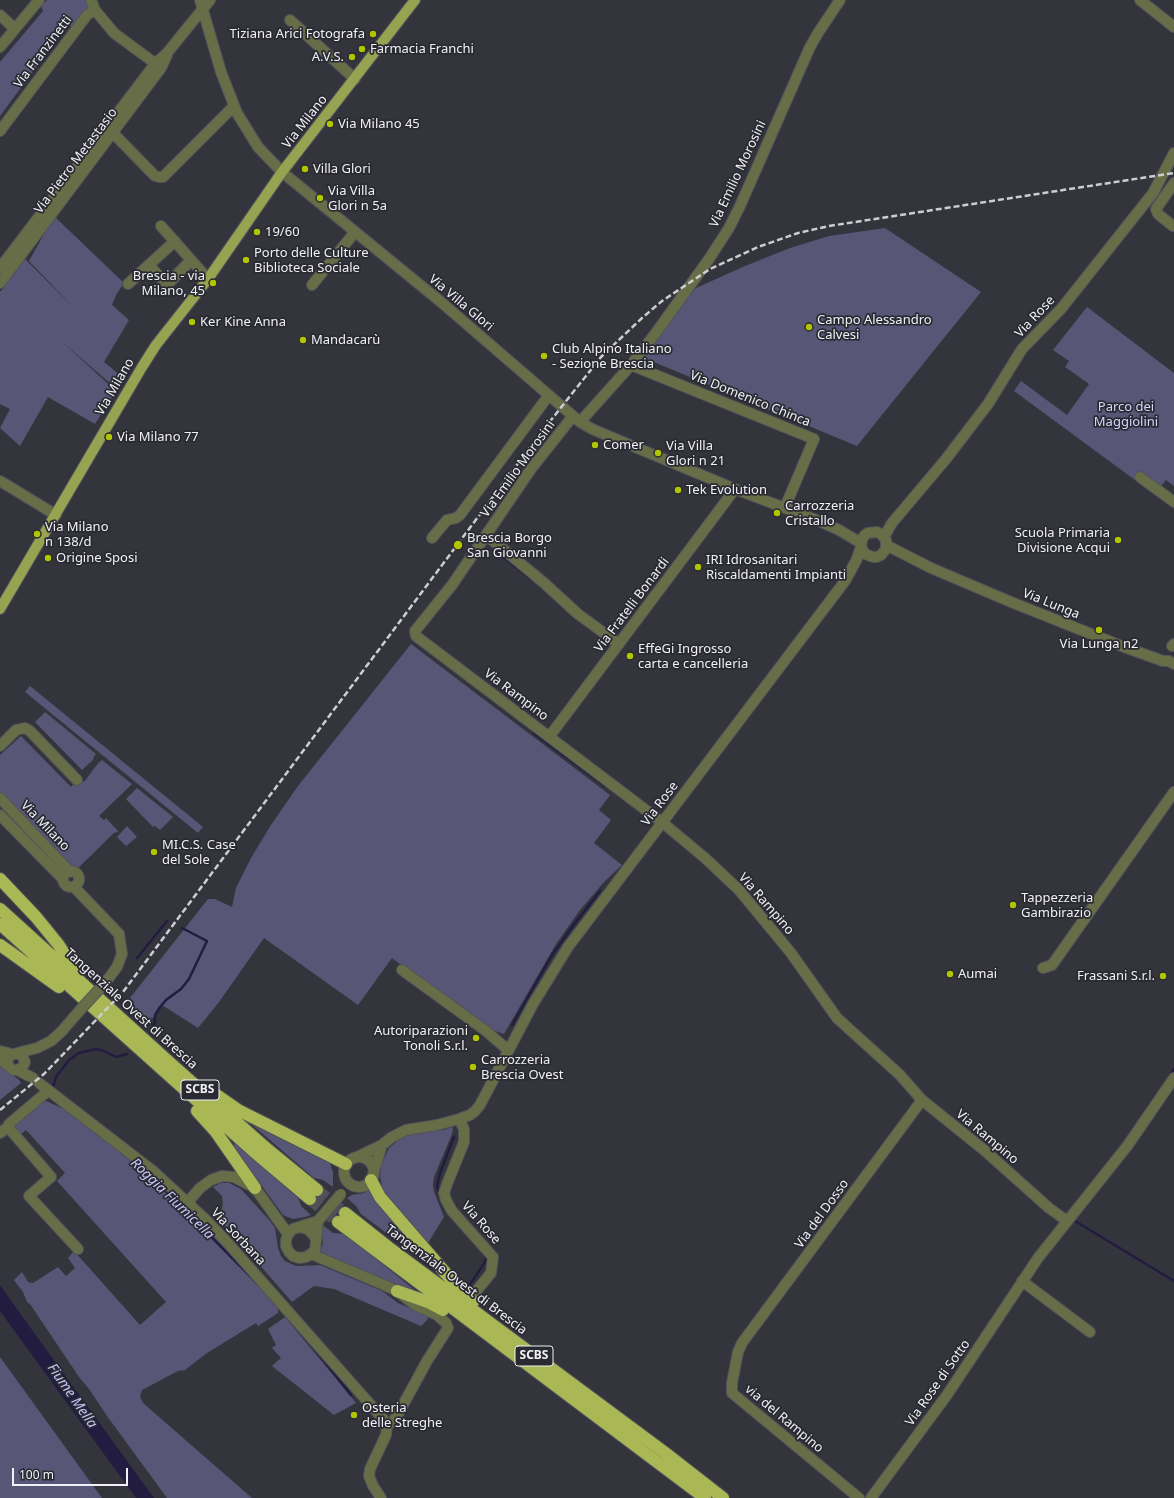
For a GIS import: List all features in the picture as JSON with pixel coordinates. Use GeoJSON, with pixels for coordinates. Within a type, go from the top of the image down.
{"type":"FeatureCollection","features":[{"type":"Feature","properties":{"kind":"highway"},"geometry":{"type":"LineString","coordinates":[[0,879],[50,933],[87,986]]}},
{"type":"Feature","properties":{"kind":"highway","name":"Tangenziale Ovest di Brescia"},"geometry":{"type":"LineString","coordinates":[[0,909],[267,1149],[313,1195],[258,1156],[0,924]]}},
{"type":"Feature","properties":{"kind":"highway"},"geometry":{"type":"LineString","coordinates":[[0,945],[34,970],[98,1012]]}},
{"type":"Feature","properties":{"kind":"highway"},"geometry":{"type":"LineString","coordinates":[[170,1063],[191,1074],[220,1098],[238,1110],[349,1164]]}},
{"type":"Feature","properties":{"kind":"highway"},"geometry":{"type":"LineString","coordinates":[[168,1076],[177,1094],[205,1119],[216,1132],[255,1188]]}},
{"type":"Feature","properties":{"kind":"highway"},"geometry":{"type":"LineString","coordinates":[[372,1177],[380,1197],[465,1296],[493,1318],[502,1339],[480,1337],[439,1307],[397,1291]]}},
{"type":"Feature","properties":{"kind":"highway","name":"Tangenziale Ovest di Brescia"},"geometry":{"type":"LineString","coordinates":[[341,1217],[502,1339],[613,1428],[706,1498]]}},
{"type":"Feature","properties":{"kind":"highway","name":"Tangenziale Ovest di Brescia"},"geometry":{"type":"LineString","coordinates":[[502,1339],[664,1452],[723,1498]]}},
{"type":"Feature","properties":{"kind":"main road","name":"Via Milano"},"geometry":{"type":"LineString","coordinates":[[0,609],[156,345],[208,279],[282,172],[415,0]]}},
{"type":"Feature","properties":{"kind":"street"},"geometry":{"type":"LineString","coordinates":[[0,47],[39,0]]}},
{"type":"Feature","properties":{"kind":"street"},"geometry":{"type":"LineString","coordinates":[[91,0],[95,10],[114,33],[158,66]]}},
{"type":"Feature","properties":{"kind":"street","name":"Via Pietro Metastasio"},"geometry":{"type":"LineString","coordinates":[[0,268],[168,53],[201,5],[210,0]]}},
{"type":"Feature","properties":{"kind":"street","name":"Via Emilio Morosini"},"geometry":{"type":"LineString","coordinates":[[416,636],[415,631],[452,585],[534,464],[631,365],[696,278],[729,228],[810,47],[840,0]]}},
{"type":"Feature","properties":{"kind":"street"},"geometry":{"type":"LineString","coordinates":[[1140,0],[1174,27]]}},
{"type":"Feature","properties":{"kind":"street","name":"Via Villa Glori"},"geometry":{"type":"LineString","coordinates":[[201,5],[221,72],[234,106],[246,130],[258,146],[282,172],[441,302],[577,419],[592,429],[736,489],[786,507],[839,530],[861,545]]}},
{"type":"Feature","properties":{"kind":"street","name":"Via Franzinetti"},"geometry":{"type":"LineString","coordinates":[[0,131],[87,16],[95,10]]}},
{"type":"Feature","properties":{"kind":"street"},"geometry":{"type":"LineString","coordinates":[[0,15],[15,29]]}},
{"type":"Feature","properties":{"kind":"street"},"geometry":{"type":"LineString","coordinates":[[290,20],[355,79]]}},
{"type":"Feature","properties":{"kind":"street","name":"Via Pietro Metastasio"},"geometry":{"type":"LineString","coordinates":[[1,279],[113,133],[158,66]]}},
{"type":"Feature","properties":{"kind":"street"},"geometry":{"type":"LineString","coordinates":[[113,133],[155,176],[159,177],[162,176],[234,106]]}},
{"type":"Feature","properties":{"kind":"street","name":"Via Rose"},"geometry":{"type":"LineString","coordinates":[[885,541],[888,528],[946,459],[988,404],[1022,349],[1061,309],[1153,193],[1174,153]]}},
{"type":"Feature","properties":{"kind":"street"},"geometry":{"type":"LineString","coordinates":[[1172,182],[1156,209],[1158,214],[1173,226]]}},
{"type":"Feature","properties":{"kind":"street"},"geometry":{"type":"LineString","coordinates":[[161,226],[208,279]]}},
{"type":"Feature","properties":{"kind":"street"},"geometry":{"type":"LineString","coordinates":[[312,285],[355,232]]}},
{"type":"Feature","properties":{"kind":"street"},"geometry":{"type":"LineString","coordinates":[[128,284],[175,242]]}},
{"type":"Feature","properties":{"kind":"street"},"geometry":{"type":"LineString","coordinates":[[149,265],[167,285],[191,260]]}},
{"type":"Feature","properties":{"kind":"street","name":"Via Domenico Chinca"},"geometry":{"type":"LineString","coordinates":[[631,365],[814,439],[786,507]]}},
{"type":"Feature","properties":{"kind":"street"},"geometry":{"type":"LineString","coordinates":[[432,538],[447,520],[456,518],[460,515],[549,395]]}},
{"type":"Feature","properties":{"kind":"street"},"geometry":{"type":"LineString","coordinates":[[1140,476],[1174,502]]}},
{"type":"Feature","properties":{"kind":"street"},"geometry":{"type":"LineString","coordinates":[[0,481],[56,515]]}},
{"type":"Feature","properties":{"kind":"street","name":"Via Fratelli Bonardi"},"geometry":{"type":"LineString","coordinates":[[549,737],[736,489]]}},
{"type":"Feature","properties":{"kind":"street","name":"Via Rose"},"geometry":{"type":"LineString","coordinates":[[871,532],[913,497]]}},
{"type":"Feature","properties":{"kind":"street","name":"Via Villa Glori"},"geometry":{"type":"LineString","coordinates":[[839,530],[871,532]]}},
{"type":"Feature","properties":{"kind":"street"},"geometry":{"type":"LineString","coordinates":[[871,532],[877,532],[885,541],[884,552],[875,557],[865,554],[861,545],[862,539],[871,532]]}},
{"type":"Feature","properties":{"kind":"street"},"geometry":{"type":"LineString","coordinates":[[486,535],[543,582],[578,614],[618,644]]}},
{"type":"Feature","properties":{"kind":"street","name":"Via Lunga"},"geometry":{"type":"LineString","coordinates":[[885,541],[920,563]]}},
{"type":"Feature","properties":{"kind":"street","name":"Via Rose"},"geometry":{"type":"LineString","coordinates":[[474,1295],[490,1272],[493,1257],[452,1211],[444,1193],[464,1142],[464,1129],[459,1119],[470,1115],[480,1105],[533,1004],[568,947],[845,581],[856,561],[861,545]]}},
{"type":"Feature","properties":{"kind":"street","name":"Via Rose"},"geometry":{"type":"LineString","coordinates":[[845,581],[862,565],[875,557]]}},
{"type":"Feature","properties":{"kind":"street","name":"Via Lunga"},"geometry":{"type":"LineString","coordinates":[[875,557],[898,557],[920,563],[1011,602],[1124,647],[1162,661],[1172,661]]}},
{"type":"Feature","properties":{"kind":"street","name":"Via Rampino"},"geometry":{"type":"LineString","coordinates":[[416,636],[663,823],[705,858],[739,890],[791,953],[837,1018],[900,1075],[922,1100],[984,1150],[1049,1208],[1067,1221]]}},
{"type":"Feature","properties":{"kind":"street"},"geometry":{"type":"LineString","coordinates":[[0,746],[16,730],[25,728],[30,731],[77,780]]}},
{"type":"Feature","properties":{"kind":"street"},"geometry":{"type":"LineString","coordinates":[[1043,968],[1052,965],[1174,792]]}},
{"type":"Feature","properties":{"kind":"street","name":"Via Milano"},"geometry":{"type":"LineString","coordinates":[[0,798],[67,876]]}},
{"type":"Feature","properties":{"kind":"street","name":"Via Milano"},"geometry":{"type":"LineString","coordinates":[[0,815],[67,876]]}},
{"type":"Feature","properties":{"kind":"street"},"geometry":{"type":"LineString","coordinates":[[37,1048],[22,1066],[12,1070],[4,1062],[15,1054],[37,1048],[62,1032],[105,983],[117,967],[122,954],[119,934],[74,887],[67,886],[67,876]]}},
{"type":"Feature","properties":{"kind":"street"},"geometry":{"type":"LineString","coordinates":[[402,970],[486,1031],[508,1050]]}},
{"type":"Feature","properties":{"kind":"street"},"geometry":{"type":"LineString","coordinates":[[0,1051],[22,1055],[22,1066]]}},
{"type":"Feature","properties":{"kind":"street","name":"Via Rose di Sotto"},"geometry":{"type":"LineString","coordinates":[[871,1498],[947,1394],[1046,1247],[1128,1145],[1174,1078]]}},
{"type":"Feature","properties":{"kind":"street","name":"Via Sorbana"},"geometry":{"type":"LineString","coordinates":[[39,1083],[131,1153],[153,1171],[187,1203],[236,1252],[384,1420],[386,1425]]}},
{"type":"Feature","properties":{"kind":"street"},"geometry":{"type":"LineString","coordinates":[[48,1091],[4,1130],[51,1177],[29,1196],[78,1249]]}},
{"type":"Feature","properties":{"kind":"street","name":"Via del Dosso"},"geometry":{"type":"LineString","coordinates":[[742,1343],[922,1100]]}},
{"type":"Feature","properties":{"kind":"street"},"geometry":{"type":"LineString","coordinates":[[318,1221],[299,1227],[288,1234],[286,1246],[293,1256],[299,1258],[306,1257],[315,1250],[318,1221],[340,1194],[349,1164],[406,1130],[437,1125],[459,1119]]}},
{"type":"Feature","properties":{"kind":"street"},"geometry":{"type":"LineString","coordinates":[[340,1194],[367,1185],[372,1177],[382,1145]]}},
{"type":"Feature","properties":{"kind":"street"},"geometry":{"type":"LineString","coordinates":[[349,1164],[367,1160],[371,1164],[372,1177]]}},
{"type":"Feature","properties":{"kind":"street"},"geometry":{"type":"LineString","coordinates":[[349,1164],[346,1181],[355,1187],[361,1187]]}},
{"type":"Feature","properties":{"kind":"street"},"geometry":{"type":"LineString","coordinates":[[187,1203],[200,1188],[211,1180],[222,1176],[234,1177],[255,1188],[288,1234]]}},
{"type":"Feature","properties":{"kind":"street"},"geometry":{"type":"LineString","coordinates":[[299,1227],[309,1230],[316,1238]]}},
{"type":"Feature","properties":{"kind":"street"},"geometry":{"type":"LineString","coordinates":[[311,1254],[397,1291],[415,1305],[437,1315],[446,1323],[448,1328],[427,1361],[393,1422],[386,1425],[386,1435],[370,1469],[369,1476],[372,1486],[381,1498]]}},
{"type":"Feature","properties":{"kind":"street"},"geometry":{"type":"LineString","coordinates":[[1022,1281],[1090,1332]]}},
{"type":"Feature","properties":{"kind":"street","name":"via del Rampino"},"geometry":{"type":"LineString","coordinates":[[742,1343],[738,1352],[732,1383],[732,1393],[859,1498]]}},
{"type":"Feature","properties":{"kind":"green space"},"geometry":{"type":"Polygon","coordinates":[[[47,0],[86,0],[89,7],[72,28],[68,24],[0,116],[0,62],[43,11],[41,6],[47,0]]]}},
{"type":"Feature","properties":{"kind":"green space"},"geometry":{"type":"Polygon","coordinates":[[[54,216],[124,283],[116,295],[112,305],[129,320],[104,362],[121,376],[119,391],[60,340],[116,391],[95,424],[48,397],[20,446],[0,428],[10,409],[0,404],[0,292],[25,259],[75,309],[29,261],[54,216]]]}},
{"type":"Feature","properties":{"kind":"green space","name":"Campo Alessandro Calvesi"},"geometry":{"type":"Polygon","coordinates":[[[885,228],[981,292],[857,446],[644,358],[690,293],[696,288],[790,248],[829,236],[885,228]]]}},
{"type":"Feature","properties":{"kind":"green space","name":"Parco dei Maggiolini"},"geometry":{"type":"Polygon","coordinates":[[[1087,307],[1174,373],[1174,486],[1166,480],[1161,486],[1142,472],[1135,480],[1014,391],[1021,381],[1067,415],[1089,384],[1065,367],[1069,361],[1053,350],[1087,307]]]}},
{"type":"Feature","properties":{"kind":"green space"},"geometry":{"type":"Polygon","coordinates":[[[411,644],[610,795],[599,810],[611,820],[594,843],[622,865],[604,882],[580,910],[556,944],[504,1034],[489,1029],[472,1018],[392,958],[358,1005],[264,938],[219,1002],[198,1028],[162,1005],[146,1027],[129,1006],[130,998],[208,899],[215,899],[232,907],[236,888],[251,858],[271,825],[298,786],[411,644]]]}},
{"type":"Feature","properties":{"kind":"green space"},"geometry":{"type":"Polygon","coordinates":[[[30,686],[203,827],[198,833],[25,692],[30,686]]]}},
{"type":"Feature","properties":{"kind":"green space"},"geometry":{"type":"Polygon","coordinates":[[[45,712],[96,754],[93,758],[94,759],[82,770],[35,722],[45,712]]]}},
{"type":"Feature","properties":{"kind":"green space"},"geometry":{"type":"Polygon","coordinates":[[[21,736],[71,787],[78,779],[81,779],[84,782],[102,760],[132,784],[99,816],[104,820],[106,818],[118,831],[116,833],[115,832],[75,871],[0,794],[0,755],[21,736]]]}},
{"type":"Feature","properties":{"kind":"green space"},"geometry":{"type":"Polygon","coordinates":[[[137,788],[173,817],[160,830],[155,826],[153,827],[126,799],[137,788]]]}},
{"type":"Feature","properties":{"kind":"green space"},"geometry":{"type":"Polygon","coordinates":[[[127,826],[137,837],[126,846],[117,837],[127,826]]]}},
{"type":"Feature","properties":{"kind":"green space"},"geometry":{"type":"Polygon","coordinates":[[[0,1065],[21,1083],[0,1100],[0,1065]]]}},
{"type":"Feature","properties":{"kind":"green space"},"geometry":{"type":"Polygon","coordinates":[[[46,1101],[64,1109],[155,1180],[217,1238],[278,1307],[278,1313],[258,1326],[256,1323],[207,1353],[185,1370],[178,1371],[142,1390],[140,1396],[143,1403],[252,1498],[167,1498],[79,1377],[30,1304],[27,1302],[23,1292],[14,1280],[22,1272],[28,1282],[33,1283],[58,1267],[66,1276],[75,1268],[68,1258],[74,1251],[140,1325],[166,1302],[57,1181],[65,1173],[26,1130],[20,1135],[15,1129],[17,1123],[40,1104],[46,1101]]]}},
{"type":"Feature","properties":{"kind":"green space"},"geometry":{"type":"Polygon","coordinates":[[[249,1122],[329,1161],[333,1172],[333,1187],[323,1180],[314,1178],[249,1122]]]}},
{"type":"Feature","properties":{"kind":"green space"},"geometry":{"type":"Polygon","coordinates":[[[453,1127],[452,1134],[434,1177],[433,1185],[434,1192],[444,1217],[428,1243],[383,1190],[380,1177],[381,1165],[389,1148],[402,1137],[415,1132],[443,1130],[453,1127]]]}},
{"type":"Feature","properties":{"kind":"green space"},"geometry":{"type":"Polygon","coordinates":[[[235,1143],[298,1198],[302,1207],[311,1215],[293,1219],[283,1215],[233,1146],[235,1143]]]}},
{"type":"Feature","properties":{"kind":"green space"},"geometry":{"type":"Polygon","coordinates":[[[221,1183],[229,1183],[241,1189],[270,1221],[275,1228],[278,1248],[285,1261],[296,1266],[320,1265],[382,1291],[398,1303],[426,1315],[428,1319],[421,1326],[334,1289],[314,1286],[292,1302],[223,1223],[220,1216],[223,1204],[222,1196],[213,1187],[221,1183]]]}},
{"type":"Feature","properties":{"kind":"green space"},"geometry":{"type":"Polygon","coordinates":[[[372,1188],[441,1274],[361,1214],[356,1206],[347,1198],[352,1195],[364,1193],[372,1188]]]}},
{"type":"Feature","properties":{"kind":"green space"},"geometry":{"type":"Polygon","coordinates":[[[324,1226],[333,1233],[345,1234],[422,1296],[320,1252],[323,1243],[321,1231],[324,1226]]]}},
{"type":"Feature","properties":{"kind":"green space"},"geometry":{"type":"Polygon","coordinates":[[[285,1317],[356,1403],[334,1415],[272,1366],[281,1358],[272,1348],[276,1345],[268,1329],[285,1317]]]}},
{"type":"Feature","properties":{"kind":"green space"},"geometry":{"type":"Polygon","coordinates":[[[0,1357],[102,1498],[0,1498],[0,1357]]]}},
{"type":"Feature","properties":{"kind":"water","name":"Fiume Mella"},"geometry":{"type":"Polygon","coordinates":[[[0,1285],[154,1498],[136,1498],[0,1311],[0,1285]]]}},
{"type":"Feature","properties":{"kind":"waterway","name":"Roggia Fiumicella"},"geometry":{"type":"LineString","coordinates":[[498,553],[531,579]]}},
{"type":"Feature","properties":{"kind":"waterway","name":"Roggia Fiumicella"},"geometry":{"type":"LineString","coordinates":[[534,733],[605,786]]}},
{"type":"Feature","properties":{"kind":"waterway","name":"Roggia Fiumicella"},"geometry":{"type":"LineString","coordinates":[[512,1025],[552,955],[600,891]]}},
{"type":"Feature","properties":{"kind":"waterway","name":"Roggia Fiumicella"},"geometry":{"type":"LineString","coordinates":[[137,958],[167,921]]}},
{"type":"Feature","properties":{"kind":"waterway","name":"Roggia Fiumicella"},"geometry":{"type":"LineString","coordinates":[[153,1026],[155,1022],[155,1015],[160,1007],[166,1000],[181,989],[189,979],[207,941],[182,928]]}},
{"type":"Feature","properties":{"kind":"waterway","name":"Roggia Fiumicella"},"geometry":{"type":"LineString","coordinates":[[52,1090],[56,1077],[69,1060],[79,1053],[96,1049],[116,1057],[127,1054]]}},
{"type":"Feature","properties":{"kind":"waterway","name":"Roggia Fiumicella"},"geometry":{"type":"LineString","coordinates":[[1169,1077],[1174,1069]]}},
{"type":"Feature","properties":{"kind":"waterway","name":"Roggia Fiumicella"},"geometry":{"type":"LineString","coordinates":[[440,1195],[437,1186],[440,1173],[454,1137]]}},
{"type":"Feature","properties":{"kind":"waterway","name":"Roggia Fiumicella"},"geometry":{"type":"LineString","coordinates":[[151,1176],[259,1285]]}},
{"type":"Feature","properties":{"kind":"waterway","name":"Roggia Fiumicella"},"geometry":{"type":"LineString","coordinates":[[1075,1221],[1174,1281]]}},
{"type":"Feature","properties":{"kind":"waterway","name":"Roggia Fiumicella"},"geometry":{"type":"LineString","coordinates":[[469,1286],[485,1262],[487,1254]]}},
{"type":"Feature","properties":{"kind":"waterway","name":"Roggia Fiumicella"},"geometry":{"type":"LineString","coordinates":[[315,1349],[351,1395]]}},
{"type":"Feature","properties":{"kind":"waterway","name":"Roggia Fiumicella"},"geometry":{"type":"LineString","coordinates":[[408,1386],[411,1379]]}},
{"type":"Feature","properties":{"kind":"tunnel"},"geometry":{"type":"LineString","coordinates":[[317,1190],[345,1213]]}},
{"type":"Feature","properties":{"kind":"tunnel"},"geometry":{"type":"LineString","coordinates":[[310,1199],[338,1222]]}},
{"type":"Feature","properties":{"kind":"railway"},"geometry":{"type":"LineString","coordinates":[[0,1110],[44,1074],[123,992],[540,434],[601,357],[662,301],[710,269],[758,247],[798,233],[829,226],[1174,173]]}},
{"type":"Feature","properties":{"kind":"place","name":"Tiziana Arici Fotografa"},"geometry":{"type":"Point","coordinates":[373,34]}},
{"type":"Feature","properties":{"kind":"place","name":"Farmacia Franchi"},"geometry":{"type":"Point","coordinates":[362,49]}},
{"type":"Feature","properties":{"kind":"place","name":"A.V.S."},"geometry":{"type":"Point","coordinates":[352,57]}},
{"type":"Feature","properties":{"kind":"place","name":"Via Milano 45"},"geometry":{"type":"Point","coordinates":[330,124]}},
{"type":"Feature","properties":{"kind":"place","name":"Villa Glori"},"geometry":{"type":"Point","coordinates":[305,169]}},
{"type":"Feature","properties":{"kind":"place","name":"Via Villa Glori n 5a"},"geometry":{"type":"Point","coordinates":[320,198]}},
{"type":"Feature","properties":{"kind":"place","name":"19/60"},"geometry":{"type":"Point","coordinates":[257,232]}},
{"type":"Feature","properties":{"kind":"place","name":"Porto delle Culture Biblioteca Sociale"},"geometry":{"type":"Point","coordinates":[246,260]}},
{"type":"Feature","properties":{"kind":"place","name":"Brescia - via Milano, 45"},"geometry":{"type":"Point","coordinates":[213,283]}},
{"type":"Feature","properties":{"kind":"place","name":"Ker Kine Anna"},"geometry":{"type":"Point","coordinates":[192,322]}},
{"type":"Feature","properties":{"kind":"place","name":"Campo Alessandro Calvesi"},"geometry":{"type":"Point","coordinates":[809,327]}},
{"type":"Feature","properties":{"kind":"place","name":"Mandacarù"},"geometry":{"type":"Point","coordinates":[303,340]}},
{"type":"Feature","properties":{"kind":"place","name":"Club Alpino Italiano - Sezione Brescia"},"geometry":{"type":"Point","coordinates":[544,356]}},
{"type":"Feature","properties":{"kind":"place","name":"Via Milano 77"},"geometry":{"type":"Point","coordinates":[109,437]}},
{"type":"Feature","properties":{"kind":"place","name":"Comer"},"geometry":{"type":"Point","coordinates":[595,445]}},
{"type":"Feature","properties":{"kind":"place","name":"Via Villa Glori n 21"},"geometry":{"type":"Point","coordinates":[658,453]}},
{"type":"Feature","properties":{"kind":"place","name":"Tek Evolution"},"geometry":{"type":"Point","coordinates":[678,490]}},
{"type":"Feature","properties":{"kind":"place","name":"Carrozzeria Cristallo"},"geometry":{"type":"Point","coordinates":[777,513]}},
{"type":"Feature","properties":{"kind":"place","name":"Via Milano n 138/d"},"geometry":{"type":"Point","coordinates":[37,534]}},
{"type":"Feature","properties":{"kind":"place","name":"Scuola Primaria Divisione Acqui"},"geometry":{"type":"Point","coordinates":[1118,540]}},
{"type":"Feature","properties":{"kind":"place","name":"Brescia Borgo San Giovanni"},"geometry":{"type":"Point","coordinates":[458,545]}},
{"type":"Feature","properties":{"kind":"place","name":"Origine Sposi"},"geometry":{"type":"Point","coordinates":[48,558]}},
{"type":"Feature","properties":{"kind":"place","name":"IRI Idrosanitari Riscaldamenti Impianti"},"geometry":{"type":"Point","coordinates":[698,567]}},
{"type":"Feature","properties":{"kind":"place","name":"Via Lunga n2"},"geometry":{"type":"Point","coordinates":[1099,630]}},
{"type":"Feature","properties":{"kind":"place","name":"EffeGi Ingrosso carta e cancelleria"},"geometry":{"type":"Point","coordinates":[630,656]}},
{"type":"Feature","properties":{"kind":"place","name":"MI.C.S. Case del Sole"},"geometry":{"type":"Point","coordinates":[154,852]}},
{"type":"Feature","properties":{"kind":"place","name":"Tappezzeria Gambirazio"},"geometry":{"type":"Point","coordinates":[1013,905]}},
{"type":"Feature","properties":{"kind":"place","name":"Aumai"},"geometry":{"type":"Point","coordinates":[950,974]}},
{"type":"Feature","properties":{"kind":"place","name":"Frassani S.r.l."},"geometry":{"type":"Point","coordinates":[1163,976]}},
{"type":"Feature","properties":{"kind":"place","name":"Autoriparazioni Tonoli S.r.l."},"geometry":{"type":"Point","coordinates":[476,1038]}},
{"type":"Feature","properties":{"kind":"place","name":"Carrozzeria Brescia Ovest"},"geometry":{"type":"Point","coordinates":[473,1067]}},
{"type":"Feature","properties":{"kind":"place","name":"Osteria delle Streghe"},"geometry":{"type":"Point","coordinates":[354,1415]}}]}
